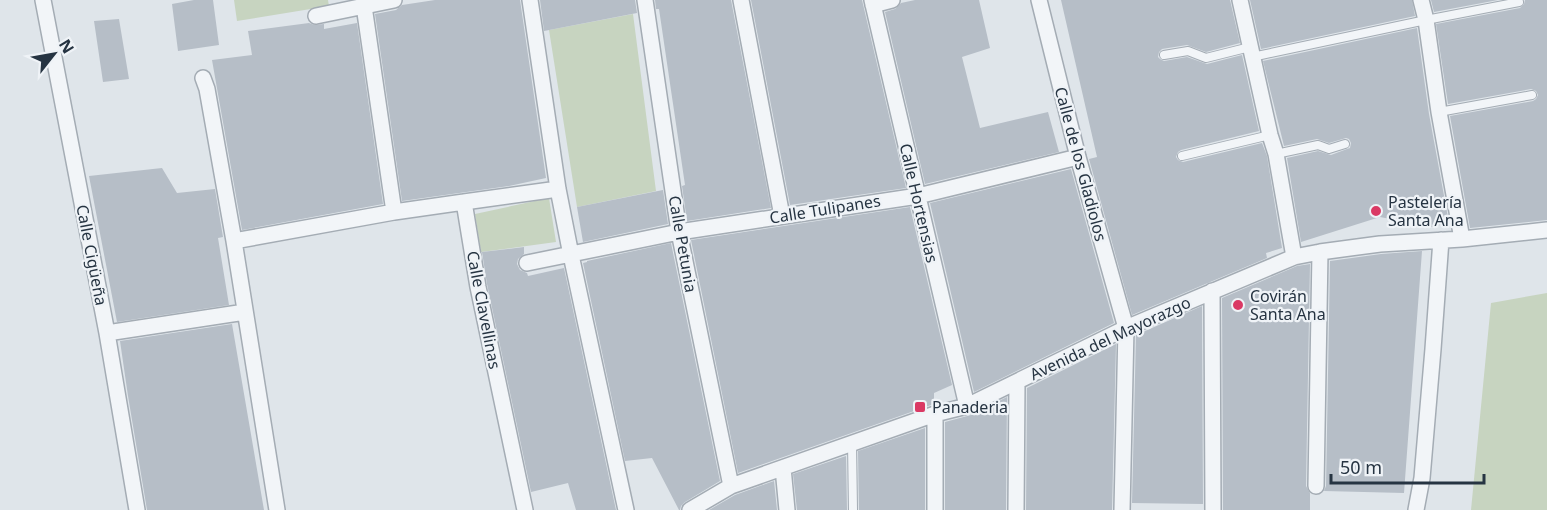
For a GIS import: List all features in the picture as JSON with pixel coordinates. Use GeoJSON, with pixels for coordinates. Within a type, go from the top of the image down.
{"type":"FeatureCollection","features":[{"type":"Feature","properties":{"kind":"street","name":"Calle Cigüeña"},"geometry":{"type":"LineString","coordinates":[[43,0],[107,333],[137,510]]}},
{"type":"Feature","properties":{"kind":"street"},"geometry":{"type":"LineString","coordinates":[[316,16],[394,0]]}},
{"type":"Feature","properties":{"kind":"street"},"geometry":{"type":"LineString","coordinates":[[530,0],[558,189],[626,510]]}},
{"type":"Feature","properties":{"kind":"street","name":"Calle Petunia"},"geometry":{"type":"LineString","coordinates":[[645,0],[679,232],[731,486]]}},
{"type":"Feature","properties":{"kind":"street"},"geometry":{"type":"LineString","coordinates":[[741,0],[782,216]]}},
{"type":"Feature","properties":{"kind":"street"},"geometry":{"type":"LineString","coordinates":[[872,2],[892,0]]}},
{"type":"Feature","properties":{"kind":"street","name":"Calle de los Gladiolos"},"geometry":{"type":"LineString","coordinates":[[1039,0],[1078,157],[1126,328],[1122,510]]}},
{"type":"Feature","properties":{"kind":"street"},"geometry":{"type":"LineString","coordinates":[[1240,0],[1276,154],[1294,257]]}},
{"type":"Feature","properties":{"kind":"street"},"geometry":{"type":"LineString","coordinates":[[1421,0],[1462,239]]}},
{"type":"Feature","properties":{"kind":"street","name":"Calle Hortensias"},"geometry":{"type":"LineString","coordinates":[[872,2],[967,406]]}},
{"type":"Feature","properties":{"kind":"street"},"geometry":{"type":"LineString","coordinates":[[364,6],[394,212]]}},
{"type":"Feature","properties":{"kind":"street"},"geometry":{"type":"LineString","coordinates":[[203,78],[207,89],[234,242],[277,510]]}},
{"type":"Feature","properties":{"kind":"street","name":"Calle Tulipanes"},"geometry":{"type":"LineString","coordinates":[[527,263],[679,232],[918,196],[1078,157]]}},
{"type":"Feature","properties":{"kind":"street"},"geometry":{"type":"LineString","coordinates":[[234,242],[394,212],[558,189]]}},
{"type":"Feature","properties":{"kind":"street","name":"Calle Clavellinas"},"geometry":{"type":"LineString","coordinates":[[464,202],[478,287],[525,510]]}},
{"type":"Feature","properties":{"kind":"street","name":"Avenida del Mayorazgo"},"geometry":{"type":"LineString","coordinates":[[690,510],[731,486],[935,414],[967,406],[1126,328],[1294,257],[1380,244],[1462,239],[1547,230]]}},
{"type":"Feature","properties":{"kind":"street"},"geometry":{"type":"LineString","coordinates":[[1416,510],[1422,478],[1441,240]]}},
{"type":"Feature","properties":{"kind":"street"},"geometry":{"type":"LineString","coordinates":[[1316,486],[1320,252]]}},
{"type":"Feature","properties":{"kind":"street"},"geometry":{"type":"LineString","coordinates":[[1212,291],[1213,510]]}},
{"type":"Feature","properties":{"kind":"street"},"geometry":{"type":"LineString","coordinates":[[107,333],[245,312]]}},
{"type":"Feature","properties":{"kind":"street"},"geometry":{"type":"LineString","coordinates":[[1016,510],[1017,382]]}},
{"type":"Feature","properties":{"kind":"street"},"geometry":{"type":"LineString","coordinates":[[935,414],[935,510]]}},
{"type":"Feature","properties":{"kind":"street"},"geometry":{"type":"LineString","coordinates":[[783,468],[787,510]]}},
{"type":"Feature","properties":{"kind":"lane"},"geometry":{"type":"LineString","coordinates":[[1164,55],[1188,51],[1206,58],[1251,52],[1519,3]]}},
{"type":"Feature","properties":{"kind":"lane"},"geometry":{"type":"LineString","coordinates":[[1439,112],[1532,95]]}},
{"type":"Feature","properties":{"kind":"lane"},"geometry":{"type":"LineString","coordinates":[[1182,156],[1270,135]]}},
{"type":"Feature","properties":{"kind":"lane"},"geometry":{"type":"LineString","coordinates":[[1276,154],[1318,145],[1329,149],[1345,144]]}},
{"type":"Feature","properties":{"kind":"lane"},"geometry":{"type":"LineString","coordinates":[[852,443],[853,510]]}},
{"type":"Feature","properties":{"kind":"green space"},"geometry":{"type":"Polygon","coordinates":[[[234,0],[328,0],[329,6],[237,21],[234,0]]]}},
{"type":"Feature","properties":{"kind":"green space"},"geometry":{"type":"Polygon","coordinates":[[[633,14],[656,191],[577,207],[549,30],[633,14]]]}},
{"type":"Feature","properties":{"kind":"green space"},"geometry":{"type":"Polygon","coordinates":[[[549,198],[556,242],[481,252],[475,214],[549,198]]]}},
{"type":"Feature","properties":{"kind":"green space"},"geometry":{"type":"Polygon","coordinates":[[[1547,293],[1547,510],[1471,510],[1491,303],[1547,293]]]}},
{"type":"Feature","properties":{"kind":"building"},"geometry":{"type":"Polygon","coordinates":[[[194,0],[213,0],[219,45],[178,51],[172,4],[194,0]]]}},
{"type":"Feature","properties":{"kind":"building"},"geometry":{"type":"Polygon","coordinates":[[[435,0],[520,0],[546,178],[509,186],[402,201],[375,14],[396,10],[402,5],[435,0]]]}},
{"type":"Feature","properties":{"kind":"building"},"geometry":{"type":"Polygon","coordinates":[[[540,0],[635,0],[637,13],[544,31],[540,0]]]}},
{"type":"Feature","properties":{"kind":"building"},"geometry":{"type":"Polygon","coordinates":[[[655,0],[731,0],[771,208],[687,221],[682,186],[685,185],[659,9],[656,9],[655,0]]]}},
{"type":"Feature","properties":{"kind":"building"},"geometry":{"type":"Polygon","coordinates":[[[751,0],[862,0],[906,188],[790,205],[751,0]]]}},
{"type":"Feature","properties":{"kind":"building"},"geometry":{"type":"Polygon","coordinates":[[[915,0],[979,0],[990,48],[962,57],[980,128],[1048,112],[1059,152],[925,184],[885,12],[895,9],[901,3],[915,0]]]}},
{"type":"Feature","properties":{"kind":"building"},"geometry":{"type":"Polygon","coordinates":[[[1061,0],[1230,0],[1240,43],[1206,52],[1187,45],[1162,49],[1158,57],[1164,61],[1187,57],[1207,64],[1242,55],[1259,131],[1181,150],[1176,157],[1183,162],[1262,143],[1267,156],[1282,248],[1266,253],[1267,258],[1132,315],[1089,159],[1097,157],[1061,0]]]}},
{"type":"Feature","properties":{"kind":"building"},"geometry":{"type":"Polygon","coordinates":[[[1250,0],[1412,0],[1415,16],[1261,49],[1250,0]]]}},
{"type":"Feature","properties":{"kind":"building"},"geometry":{"type":"Polygon","coordinates":[[[1431,0],[1498,0],[1434,12],[1431,0]]]}},
{"type":"Feature","properties":{"kind":"building"},"geometry":{"type":"Polygon","coordinates":[[[1525,0],[1547,0],[1547,220],[1470,228],[1450,116],[1533,101],[1538,95],[1531,89],[1448,104],[1436,24],[1520,8],[1525,0]]]}},
{"type":"Feature","properties":{"kind":"building"},"geometry":{"type":"Polygon","coordinates":[[[119,19],[129,79],[103,82],[94,21],[119,19]]]}},
{"type":"Feature","properties":{"kind":"building"},"geometry":{"type":"Polygon","coordinates":[[[309,23],[324,24],[324,29],[357,23],[383,204],[242,230],[212,60],[252,55],[248,31],[309,23]]]}},
{"type":"Feature","properties":{"kind":"building"},"geometry":{"type":"Polygon","coordinates":[[[1417,28],[1429,114],[1449,223],[1432,227],[1380,217],[1301,242],[1287,158],[1318,151],[1331,155],[1350,148],[1351,143],[1346,138],[1329,143],[1317,139],[1284,146],[1263,61],[1417,28]]]}},
{"type":"Feature","properties":{"kind":"building"},"geometry":{"type":"Polygon","coordinates":[[[162,168],[177,193],[215,189],[223,237],[218,238],[229,305],[117,322],[89,176],[162,168]]]}},
{"type":"Feature","properties":{"kind":"building"},"geometry":{"type":"Polygon","coordinates":[[[1071,169],[1114,323],[974,392],[930,203],[1071,169]]]}},
{"type":"Feature","properties":{"kind":"building"},"geometry":{"type":"Polygon","coordinates":[[[663,190],[668,224],[583,242],[577,207],[663,190]]]}},
{"type":"Feature","properties":{"kind":"building"},"geometry":{"type":"Polygon","coordinates":[[[910,207],[952,385],[934,393],[934,404],[738,473],[691,240],[910,207]]]}},
{"type":"Feature","properties":{"kind":"building"},"geometry":{"type":"Polygon","coordinates":[[[671,243],[720,481],[685,502],[680,510],[652,458],[625,461],[583,263],[671,243]]]}},
{"type":"Feature","properties":{"kind":"building"},"geometry":{"type":"Polygon","coordinates":[[[524,247],[524,254],[518,259],[517,264],[520,270],[528,276],[564,268],[616,510],[576,510],[568,483],[531,492],[482,252],[524,247]]]}},
{"type":"Feature","properties":{"kind":"building"},"geometry":{"type":"Polygon","coordinates":[[[1422,251],[1404,493],[1324,491],[1326,486],[1330,261],[1422,251]]]}},
{"type":"Feature","properties":{"kind":"building"},"geometry":{"type":"Polygon","coordinates":[[[1310,264],[1306,486],[1310,493],[1310,510],[1223,510],[1222,298],[1297,266],[1310,264]]]}},
{"type":"Feature","properties":{"kind":"building"},"geometry":{"type":"Polygon","coordinates":[[[1202,306],[1203,504],[1132,503],[1136,335],[1202,306]]]}},
{"type":"Feature","properties":{"kind":"building"},"geometry":{"type":"Polygon","coordinates":[[[232,324],[264,510],[147,510],[120,341],[232,324]]]}},
{"type":"Feature","properties":{"kind":"building"},"geometry":{"type":"Polygon","coordinates":[[[1116,344],[1112,510],[1026,510],[1027,388],[1116,344]]]}},
{"type":"Feature","properties":{"kind":"building"},"geometry":{"type":"Polygon","coordinates":[[[1007,397],[1006,510],[945,510],[945,422],[971,415],[1007,397]]]}},
{"type":"Feature","properties":{"kind":"building"},"geometry":{"type":"Polygon","coordinates":[[[925,428],[925,510],[859,510],[858,451],[925,428]]]}},
{"type":"Feature","properties":{"kind":"building"},"geometry":{"type":"Polygon","coordinates":[[[846,456],[847,510],[797,510],[793,474],[846,456]]]}},
{"type":"Feature","properties":{"kind":"building"},"geometry":{"type":"Polygon","coordinates":[[[774,481],[777,510],[709,510],[735,495],[774,481]]]}},
{"type":"Feature","properties":{"kind":"place","name":"Pastelería Santa Ana"},"geometry":{"type":"Point","coordinates":[1376,211]}},
{"type":"Feature","properties":{"kind":"place","name":"Covirán Santa Ana"},"geometry":{"type":"Point","coordinates":[1238,305]}},
{"type":"Feature","properties":{"kind":"place","name":"Panaderia"},"geometry":{"type":"Point","coordinates":[920,407]}}]}
